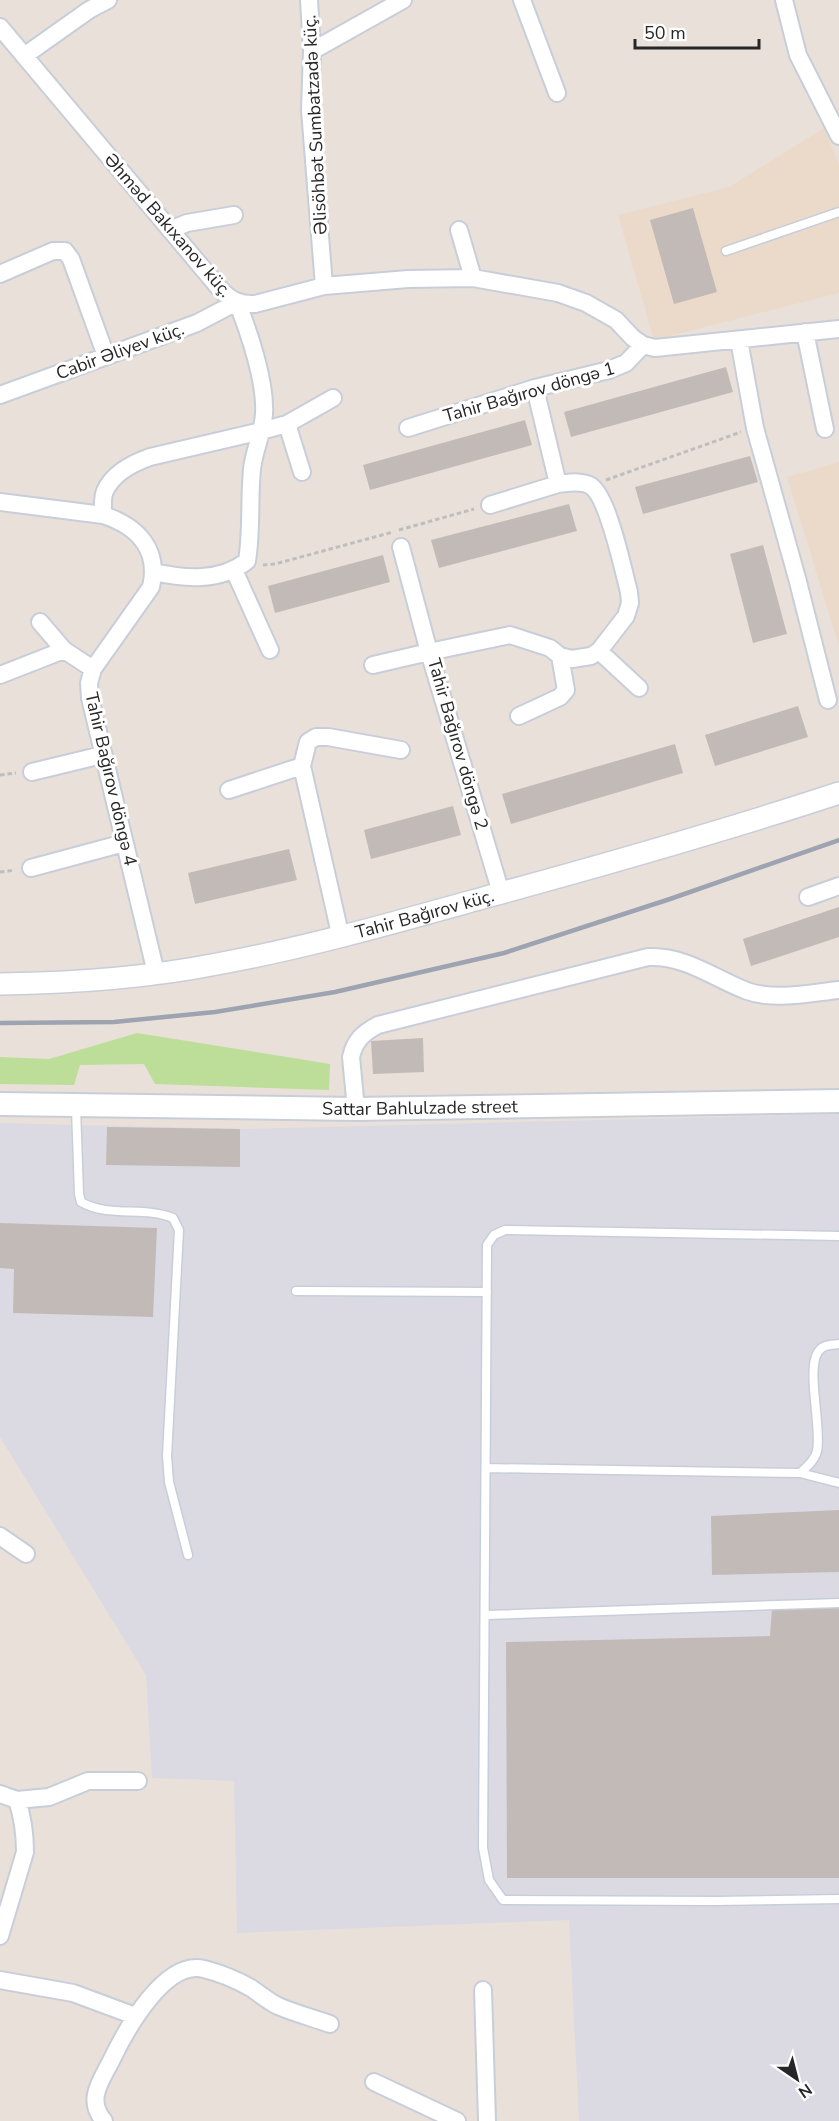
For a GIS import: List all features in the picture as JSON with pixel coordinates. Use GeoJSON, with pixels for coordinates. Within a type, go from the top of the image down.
{"type":"FeatureCollection","features":[{"type":"Feature","properties":{"kind":"main road","name":"Sattar Bahlulzade street"},"geometry":{"type":"LineString","coordinates":[[0,1104],[356,1108],[839,1101]]}},
{"type":"Feature","properties":{"kind":"street"},"geometry":{"type":"LineString","coordinates":[[24,56],[85,5],[108,0]]}},
{"type":"Feature","properties":{"kind":"street","name":"Əlisöhbət Sumbatzadə küç."},"geometry":{"type":"LineString","coordinates":[[309,0],[312,51],[310,110],[324,286]]}},
{"type":"Feature","properties":{"kind":"street"},"geometry":{"type":"LineString","coordinates":[[312,51],[403,0]]}},
{"type":"Feature","properties":{"kind":"street"},"geometry":{"type":"LineString","coordinates":[[522,0],[557,93]]}},
{"type":"Feature","properties":{"kind":"street"},"geometry":{"type":"LineString","coordinates":[[784,0],[798,55],[839,136]]}},
{"type":"Feature","properties":{"kind":"street","name":"Əhməd Bakıxanov küç."},"geometry":{"type":"LineString","coordinates":[[0,27],[220,289],[227,297],[237,302],[255,304],[324,286],[408,279],[472,278],[558,293],[586,303],[615,320],[643,345]]}},
{"type":"Feature","properties":{"kind":"street"},"geometry":{"type":"LineString","coordinates":[[170,230],[187,223],[234,215]]}},
{"type":"Feature","properties":{"kind":"street"},"geometry":{"type":"LineString","coordinates":[[459,230],[472,278]]}},
{"type":"Feature","properties":{"kind":"street"},"geometry":{"type":"LineString","coordinates":[[0,274],[53,251],[65,251],[71,259],[106,356]]}},
{"type":"Feature","properties":{"kind":"street"},"geometry":{"type":"LineString","coordinates":[[237,302],[247,326],[261,383],[264,413],[252,468],[251,529],[240,565],[270,650]]}},
{"type":"Feature","properties":{"kind":"street","name":"Cabir Əliyev küç."},"geometry":{"type":"LineString","coordinates":[[0,394],[197,323],[237,302]]}},
{"type":"Feature","properties":{"kind":"street"},"geometry":{"type":"LineString","coordinates":[[643,345],[673,348],[839,329]]}},
{"type":"Feature","properties":{"kind":"street"},"geometry":{"type":"LineString","coordinates":[[805,332],[825,429]]}},
{"type":"Feature","properties":{"kind":"street"},"geometry":{"type":"LineString","coordinates":[[739,340],[755,428],[828,700]]}},
{"type":"Feature","properties":{"kind":"street","name":"Tahir Bağırov döngə 1"},"geometry":{"type":"LineString","coordinates":[[408,428],[535,388],[626,363],[643,345]]}},
{"type":"Feature","properties":{"kind":"street"},"geometry":{"type":"LineString","coordinates":[[535,388],[558,484]]}},
{"type":"Feature","properties":{"kind":"street"},"geometry":{"type":"LineString","coordinates":[[103,515],[104,492],[114,478],[134,463],[150,457],[288,424],[333,399]]}},
{"type":"Feature","properties":{"kind":"street"},"geometry":{"type":"LineString","coordinates":[[288,424],[302,472]]}},
{"type":"Feature","properties":{"kind":"street"},"geometry":{"type":"LineString","coordinates":[[490,505],[558,484],[590,485],[600,495],[630,592],[630,603],[626,616],[599,651],[639,688]]}},
{"type":"Feature","properties":{"kind":"street"},"geometry":{"type":"LineString","coordinates":[[0,502],[103,515],[118,520],[131,528],[150,553],[154,572],[183,578],[199,578],[240,565]]}},
{"type":"Feature","properties":{"kind":"street"},"geometry":{"type":"LineString","coordinates":[[373,665],[429,652],[401,547]]}},
{"type":"Feature","properties":{"kind":"street","name":"Tahir Bağırov döngə 4"},"geometry":{"type":"LineString","coordinates":[[154,572],[151,587],[93,669],[89,682],[90,698],[102,755],[156,973]]}},
{"type":"Feature","properties":{"kind":"street"},"geometry":{"type":"LineString","coordinates":[[40,622],[64,650],[93,669]]}},
{"type":"Feature","properties":{"kind":"street","name":"Tahir Bağırov döngə 2"},"geometry":{"type":"LineString","coordinates":[[501,893],[429,652],[510,635],[550,648],[560,656],[572,659],[591,656],[599,651]]}},
{"type":"Feature","properties":{"kind":"street"},"geometry":{"type":"LineString","coordinates":[[0,675],[64,650]]}},
{"type":"Feature","properties":{"kind":"street"},"geometry":{"type":"LineString","coordinates":[[519,716],[560,697],[566,690],[560,656]]}},
{"type":"Feature","properties":{"kind":"street"},"geometry":{"type":"LineString","coordinates":[[340,938],[302,766],[308,742],[316,737],[328,737],[401,750]]}},
{"type":"Feature","properties":{"kind":"street"},"geometry":{"type":"LineString","coordinates":[[32,772],[102,755]]}},
{"type":"Feature","properties":{"kind":"street"},"geometry":{"type":"LineString","coordinates":[[229,790],[302,766]]}},
{"type":"Feature","properties":{"kind":"street","name":"Tahir Bağırov küç."},"geometry":{"type":"LineString","coordinates":[[0,984],[156,973],[216,964],[340,938],[725,830],[839,793]]}},
{"type":"Feature","properties":{"kind":"street"},"geometry":{"type":"LineString","coordinates":[[31,868],[124,843]]}},
{"type":"Feature","properties":{"kind":"street"},"geometry":{"type":"LineString","coordinates":[[808,897],[839,886]]}},
{"type":"Feature","properties":{"kind":"street"},"geometry":{"type":"LineString","coordinates":[[356,1108],[351,1058],[358,1040],[371,1028],[648,957],[669,957],[749,992],[777,996],[839,990]]}},
{"type":"Feature","properties":{"kind":"street"},"geometry":{"type":"LineString","coordinates":[[0,1536],[26,1554]]}},
{"type":"Feature","properties":{"kind":"street"},"geometry":{"type":"LineString","coordinates":[[0,1794],[17,1800],[49,1797],[88,1781],[138,1781]]}},
{"type":"Feature","properties":{"kind":"street"},"geometry":{"type":"LineString","coordinates":[[0,1936],[25,1852],[23,1818],[17,1800]]}},
{"type":"Feature","properties":{"kind":"street"},"geometry":{"type":"LineString","coordinates":[[104,2121],[95,2109],[94,2099],[116,2051],[135,2016],[164,1981],[182,1971],[201,1968],[250,1988],[278,2006],[330,2024]]}},
{"type":"Feature","properties":{"kind":"street"},"geometry":{"type":"LineString","coordinates":[[0,1980],[73,1993],[135,2016]]}},
{"type":"Feature","properties":{"kind":"street"},"geometry":{"type":"LineString","coordinates":[[483,1990],[487,2121]]}},
{"type":"Feature","properties":{"kind":"street"},"geometry":{"type":"LineString","coordinates":[[374,2082],[457,2121]]}},
{"type":"Feature","properties":{"kind":"lane"},"geometry":{"type":"LineString","coordinates":[[726,251],[839,212]]}},
{"type":"Feature","properties":{"kind":"lane"},"geometry":{"type":"LineString","coordinates":[[76,1104],[81,1202],[93,1209],[162,1213],[173,1218],[179,1230],[167,1456],[169,1482],[188,1555]]}},
{"type":"Feature","properties":{"kind":"lane"},"geometry":{"type":"LineString","coordinates":[[839,1236],[505,1230],[494,1235],[487,1245],[483,1848],[489,1880],[503,1900],[839,1899]]}},
{"type":"Feature","properties":{"kind":"lane"},"geometry":{"type":"LineString","coordinates":[[296,1291],[487,1292]]}},
{"type":"Feature","properties":{"kind":"lane"},"geometry":{"type":"LineString","coordinates":[[800,1473],[810,1465],[817,1451],[814,1368],[817,1353],[825,1346],[839,1344]]}},
{"type":"Feature","properties":{"kind":"lane"},"geometry":{"type":"LineString","coordinates":[[486,1468],[800,1473],[839,1483]]}},
{"type":"Feature","properties":{"kind":"lane"},"geometry":{"type":"LineString","coordinates":[[484,1615],[839,1603]]}},
{"type":"Feature","properties":{"kind":"path"},"geometry":{"type":"LineString","coordinates":[[590,485],[625,475],[755,428]]}},
{"type":"Feature","properties":{"kind":"path"},"geometry":{"type":"LineString","coordinates":[[240,565],[275,564],[490,505]]}},
{"type":"Feature","properties":{"kind":"shaded area"},"geometry":{"type":"Polygon","coordinates":[[[824,128],[839,165],[839,293],[654,340],[618,215],[729,187],[824,128]]]}},
{"type":"Feature","properties":{"kind":"shaded area"},"geometry":{"type":"Polygon","coordinates":[[[839,462],[839,646],[787,477],[839,462]]]}},
{"type":"Feature","properties":{"kind":"shaded area"},"geometry":{"type":"Polygon","coordinates":[[[839,1114],[839,2121],[579,2121],[569,1920],[237,1933],[234,1781],[152,1778],[146,1675],[0,1437],[0,1123],[240,1129],[839,1114]]]}},
{"type":"Feature","properties":{"kind":"green space"},"geometry":{"type":"Polygon","coordinates":[[[137,1033],[330,1064],[329,1090],[155,1084],[144,1064],[80,1065],[74,1085],[0,1084],[0,1057],[49,1059],[137,1033]]]}},
{"type":"Feature","properties":{"kind":"building"},"geometry":{"type":"Polygon","coordinates":[[[693,208],[717,292],[674,304],[650,220],[693,208]]]}},
{"type":"Feature","properties":{"kind":"building"},"geometry":{"type":"Polygon","coordinates":[[[726,367],[733,392],[571,437],[564,412],[726,367]]]}},
{"type":"Feature","properties":{"kind":"building"},"geometry":{"type":"Polygon","coordinates":[[[525,420],[532,445],[370,490],[363,465],[525,420]]]}},
{"type":"Feature","properties":{"kind":"building"},"geometry":{"type":"Polygon","coordinates":[[[750,456],[758,482],[643,514],[635,487],[750,456]]]}},
{"type":"Feature","properties":{"kind":"building"},"geometry":{"type":"Polygon","coordinates":[[[569,504],[577,531],[439,568],[431,540],[569,504]]]}},
{"type":"Feature","properties":{"kind":"building"},"geometry":{"type":"Polygon","coordinates":[[[763,545],[787,634],[753,643],[730,554],[763,545]]]}},
{"type":"Feature","properties":{"kind":"building"},"geometry":{"type":"Polygon","coordinates":[[[383,555],[390,582],[275,613],[268,586],[383,555]]]}},
{"type":"Feature","properties":{"kind":"building"},"geometry":{"type":"Polygon","coordinates":[[[798,706],[808,737],[715,766],[705,735],[798,706]]]}},
{"type":"Feature","properties":{"kind":"building"},"geometry":{"type":"Polygon","coordinates":[[[675,744],[683,773],[511,824],[502,794],[675,744]]]}},
{"type":"Feature","properties":{"kind":"building"},"geometry":{"type":"Polygon","coordinates":[[[453,806],[461,835],[371,859],[364,830],[453,806]]]}},
{"type":"Feature","properties":{"kind":"building"},"geometry":{"type":"Polygon","coordinates":[[[289,849],[297,880],[195,904],[188,873],[289,849]]]}},
{"type":"Feature","properties":{"kind":"building"},"geometry":{"type":"Polygon","coordinates":[[[839,907],[839,937],[751,966],[743,939],[839,907]]]}},
{"type":"Feature","properties":{"kind":"building"},"geometry":{"type":"Polygon","coordinates":[[[423,1038],[424,1072],[373,1074],[371,1041],[423,1038]]]}},
{"type":"Feature","properties":{"kind":"building"},"geometry":{"type":"Polygon","coordinates":[[[107,1127],[240,1129],[240,1167],[106,1165],[107,1127]]]}},
{"type":"Feature","properties":{"kind":"building"},"geometry":{"type":"Polygon","coordinates":[[[0,1223],[157,1228],[153,1317],[13,1313],[14,1269],[0,1268],[0,1223]]]}},
{"type":"Feature","properties":{"kind":"building"},"geometry":{"type":"Polygon","coordinates":[[[839,1510],[839,1572],[712,1575],[711,1516],[839,1510]]]}},
{"type":"Feature","properties":{"kind":"building"},"geometry":{"type":"Polygon","coordinates":[[[772,1608],[839,1608],[839,1878],[507,1878],[506,1642],[770,1636],[772,1608]]]}},
{"type":"Feature","properties":{"kind":"railway"},"geometry":{"type":"LineString","coordinates":[[0,1023],[114,1022],[215,1012],[335,992],[504,953],[670,899],[839,840]]}}]}
